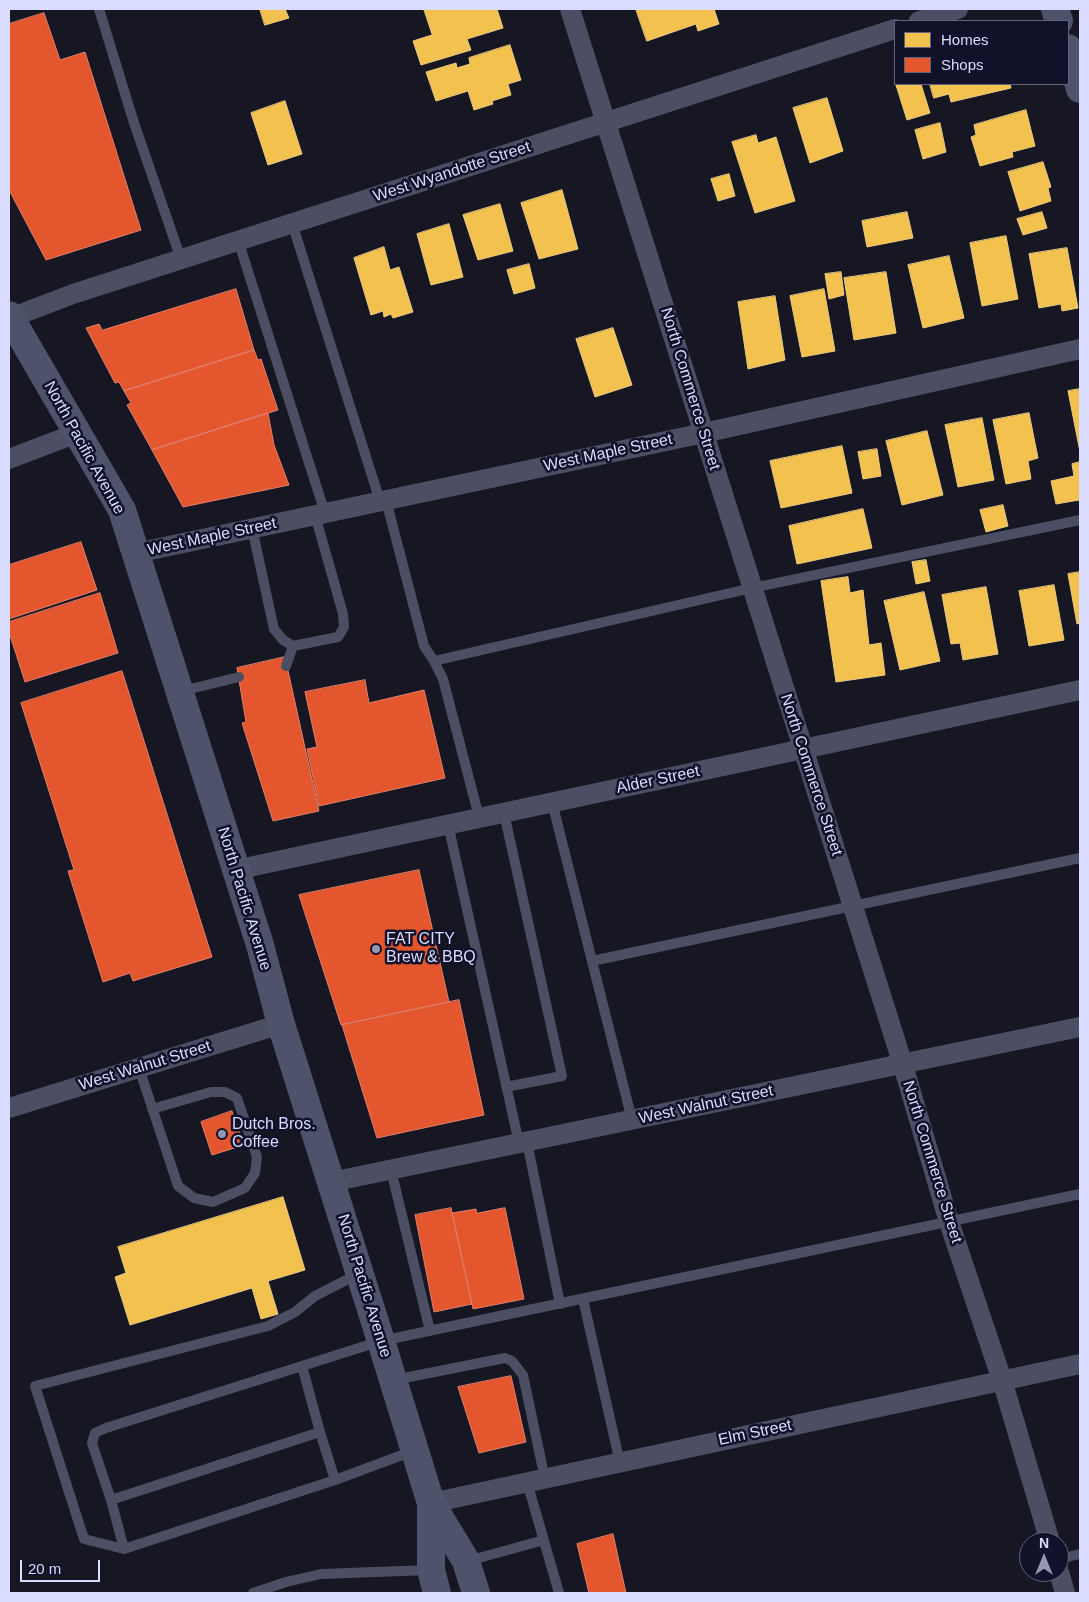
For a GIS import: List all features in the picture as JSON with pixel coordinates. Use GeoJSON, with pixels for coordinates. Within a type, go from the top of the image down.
{"type":"FeatureCollection","features":[{"type":"Feature","properties":{"kind":"street","name":"North Commerce Street"},"geometry":{"type":"LineString","coordinates":[[570,9],[802,749],[854,907],[949,1222],[1002,1380],[1047,1532]]}},
{"type":"Feature","properties":{"kind":"street"},"geometry":{"type":"LineString","coordinates":[[922,20],[958,9]]}},
{"type":"Feature","properties":{"kind":"street","name":"West Wyandotte Street"},"geometry":{"type":"LineString","coordinates":[[9,316],[238,240],[894,29]]}},
{"type":"Feature","properties":{"kind":"street"},"geometry":{"type":"LineString","coordinates":[[1069,51],[1080,89]]}},
{"type":"Feature","properties":{"kind":"street","name":"North Pacific Avenue"},"geometry":{"type":"LineString","coordinates":[[9,316],[122,510],[260,946],[281,1024],[414,1451],[431,1503],[466,1561],[476,1593]]}},
{"type":"Feature","properties":{"kind":"street","name":"West Maple Street"},"geometry":{"type":"LineString","coordinates":[[136,553],[704,433],[1080,350]]}},
{"type":"Feature","properties":{"kind":"street"},"geometry":{"type":"LineString","coordinates":[[9,459],[76,433]]}},
{"type":"Feature","properties":{"kind":"street","name":"Alder Street"},"geometry":{"type":"LineString","coordinates":[[235,870],[1080,690]]}},
{"type":"Feature","properties":{"kind":"street","name":"West Walnut Street"},"geometry":{"type":"LineString","coordinates":[[9,1108],[281,1024]]}},
{"type":"Feature","properties":{"kind":"street","name":"West Walnut Street"},"geometry":{"type":"LineString","coordinates":[[331,1182],[1080,1027]]}},
{"type":"Feature","properties":{"kind":"street","name":"Elm Street"},"geometry":{"type":"LineString","coordinates":[[431,1503],[1080,1364]]}},
{"type":"Feature","properties":{"kind":"street","name":"North Pacific Avenue"},"geometry":{"type":"LineString","coordinates":[[431,1503],[434,1581]]}},
{"type":"Feature","properties":{"kind":"lane"},"geometry":{"type":"LineString","coordinates":[[99,9],[134,123],[181,259]]}},
{"type":"Feature","properties":{"kind":"lane"},"geometry":{"type":"LineString","coordinates":[[292,223],[383,501],[424,646],[434,661],[442,679],[478,817]]}},
{"type":"Feature","properties":{"kind":"lane"},"geometry":{"type":"LineString","coordinates":[[238,240],[320,514],[343,614],[344,627],[338,637],[293,646],[284,640],[274,629],[252,528]]}},
{"type":"Feature","properties":{"kind":"lane"},"geometry":{"type":"LineString","coordinates":[[434,661],[752,588],[1080,520]]}},
{"type":"Feature","properties":{"kind":"lane"},"geometry":{"type":"LineString","coordinates":[[286,666],[293,646]]}},
{"type":"Feature","properties":{"kind":"lane"},"geometry":{"type":"LineString","coordinates":[[179,692],[239,677]]}},
{"type":"Feature","properties":{"kind":"lane"},"geometry":{"type":"LineString","coordinates":[[552,802],[632,1120]]}},
{"type":"Feature","properties":{"kind":"lane"},"geometry":{"type":"LineString","coordinates":[[504,813],[562,1076],[506,1087]]}},
{"type":"Feature","properties":{"kind":"lane"},"geometry":{"type":"LineString","coordinates":[[448,824],[506,1087],[523,1142],[560,1304]]}},
{"type":"Feature","properties":{"kind":"lane"},"geometry":{"type":"LineString","coordinates":[[592,961],[1080,858]]}},
{"type":"Feature","properties":{"kind":"lane"},"geometry":{"type":"LineString","coordinates":[[139,1068],[152,1109],[178,1186],[194,1198],[213,1202],[245,1188],[255,1173],[257,1157],[237,1098],[225,1092],[212,1092],[152,1109]]}},
{"type":"Feature","properties":{"kind":"lane"},"geometry":{"type":"LineString","coordinates":[[392,1170],[430,1331]]}},
{"type":"Feature","properties":{"kind":"lane"},"geometry":{"type":"LineString","coordinates":[[124,1549],[112,1500],[92,1443],[95,1433],[106,1428],[381,1341],[1080,1194]]}},
{"type":"Feature","properties":{"kind":"lane"},"geometry":{"type":"LineString","coordinates":[[360,1273],[315,1296],[295,1312],[268,1326],[35,1386],[84,1539],[124,1549],[335,1480],[414,1451]]}},
{"type":"Feature","properties":{"kind":"lane"},"geometry":{"type":"LineString","coordinates":[[583,1299],[620,1462]]}},
{"type":"Feature","properties":{"kind":"lane"},"geometry":{"type":"LineString","coordinates":[[393,1380],[505,1358],[512,1361],[522,1375],[544,1540],[559,1593]]}},
{"type":"Feature","properties":{"kind":"lane"},"geometry":{"type":"LineString","coordinates":[[302,1366],[335,1480]]}},
{"type":"Feature","properties":{"kind":"lane"},"geometry":{"type":"LineString","coordinates":[[112,1500],[320,1432]]}},
{"type":"Feature","properties":{"kind":"lane"},"geometry":{"type":"LineString","coordinates":[[466,1561],[544,1540]]}},
{"type":"Feature","properties":{"kind":"lane"},"geometry":{"type":"LineString","coordinates":[[253,1593],[286,1582],[321,1574],[434,1581]]}},
{"type":"Feature","properties":{"kind":"building: Homes"},"geometry":{"type":"Polygon","coordinates":[[[260,9],[285,9],[289,18],[265,25],[260,9]]]}},
{"type":"Feature","properties":{"kind":"building: Homes"},"geometry":{"type":"Polygon","coordinates":[[[424,9],[497,9],[503,28],[467,39],[471,50],[421,65],[413,41],[432,35],[424,9]]]}},
{"type":"Feature","properties":{"kind":"building: Homes"},"geometry":{"type":"Polygon","coordinates":[[[636,9],[714,9],[719,24],[698,31],[696,24],[647,41],[636,9]]]}},
{"type":"Feature","properties":{"kind":"building: Homes"},"geometry":{"type":"Polygon","coordinates":[[[510,45],[521,80],[508,84],[511,95],[492,101],[493,104],[474,110],[468,91],[436,101],[426,72],[456,63],[457,68],[470,64],[469,58],[510,45]]]}},
{"type":"Feature","properties":{"kind":"building: Homes"},"geometry":{"type":"Polygon","coordinates":[[[896,85],[921,85],[930,113],[907,120],[896,85]]]}},
{"type":"Feature","properties":{"kind":"building: Homes"},"geometry":{"type":"Polygon","coordinates":[[[930,85],[1010,85],[1011,88],[951,102],[949,94],[934,98],[930,85]]]}},
{"type":"Feature","properties":{"kind":"building: Homes"},"geometry":{"type":"Polygon","coordinates":[[[827,98],[843,151],[810,163],[793,108],[827,98]]]}},
{"type":"Feature","properties":{"kind":"building: Homes"},"geometry":{"type":"Polygon","coordinates":[[[285,101],[302,154],[268,165],[251,113],[285,101]]]}},
{"type":"Feature","properties":{"kind":"building: Homes"},"geometry":{"type":"Polygon","coordinates":[[[1026,110],[1035,146],[1012,152],[1013,157],[980,166],[971,137],[976,135],[974,125],[1026,110]]]}},
{"type":"Feature","properties":{"kind":"building: Homes"},"geometry":{"type":"Polygon","coordinates":[[[940,123],[946,152],[923,159],[915,130],[940,123]]]}},
{"type":"Feature","properties":{"kind":"building: Homes"},"geometry":{"type":"Polygon","coordinates":[[[756,135],[758,143],[776,137],[795,201],[755,213],[732,142],[756,135]]]}},
{"type":"Feature","properties":{"kind":"building: Homes"},"geometry":{"type":"Polygon","coordinates":[[[1043,162],[1051,187],[1048,188],[1051,201],[1020,211],[1008,172],[1043,162]]]}},
{"type":"Feature","properties":{"kind":"building: Homes"},"geometry":{"type":"Polygon","coordinates":[[[729,174],[735,196],[718,201],[711,179],[729,174]]]}},
{"type":"Feature","properties":{"kind":"building: Homes"},"geometry":{"type":"Polygon","coordinates":[[[562,190],[578,249],[539,259],[521,203],[562,190]]]}},
{"type":"Feature","properties":{"kind":"building: Homes"},"geometry":{"type":"Polygon","coordinates":[[[500,204],[513,251],[478,260],[463,215],[500,204]]]}},
{"type":"Feature","properties":{"kind":"building: Homes"},"geometry":{"type":"Polygon","coordinates":[[[907,212],[913,238],[867,247],[862,221],[907,212]]]}},
{"type":"Feature","properties":{"kind":"building: Homes"},"geometry":{"type":"Polygon","coordinates":[[[1042,212],[1047,228],[1023,235],[1017,219],[1042,212]]]}},
{"type":"Feature","properties":{"kind":"building: Homes"},"geometry":{"type":"Polygon","coordinates":[[[449,224],[463,277],[431,285],[417,234],[449,224]]]}},
{"type":"Feature","properties":{"kind":"building: Homes"},"geometry":{"type":"Polygon","coordinates":[[[1006,236],[1018,299],[982,306],[970,243],[1006,236]]]}},
{"type":"Feature","properties":{"kind":"building: Homes"},"geometry":{"type":"Polygon","coordinates":[[[384,247],[390,270],[399,267],[413,312],[393,318],[391,314],[384,317],[383,311],[371,315],[354,258],[384,247]]]}},
{"type":"Feature","properties":{"kind":"building: Homes"},"geometry":{"type":"Polygon","coordinates":[[[1067,248],[1078,308],[1062,311],[1061,304],[1039,308],[1029,254],[1067,248]]]}},
{"type":"Feature","properties":{"kind":"building: Homes"},"geometry":{"type":"Polygon","coordinates":[[[949,256],[964,318],[923,328],[908,265],[949,256]]]}},
{"type":"Feature","properties":{"kind":"building: Homes"},"geometry":{"type":"Polygon","coordinates":[[[529,264],[535,288],[514,294],[507,270],[529,264]]]}},
{"type":"Feature","properties":{"kind":"building: Homes"},"geometry":{"type":"Polygon","coordinates":[[[841,272],[844,295],[829,299],[825,274],[841,272]]]}},
{"type":"Feature","properties":{"kind":"building: Homes"},"geometry":{"type":"Polygon","coordinates":[[[886,272],[896,333],[854,340],[844,278],[886,272]]]}},
{"type":"Feature","properties":{"kind":"building: Homes"},"geometry":{"type":"Polygon","coordinates":[[[824,289],[835,351],[802,357],[790,296],[824,289]]]}},
{"type":"Feature","properties":{"kind":"building: Homes"},"geometry":{"type":"Polygon","coordinates":[[[775,296],[785,360],[748,369],[738,302],[775,296]]]}},
{"type":"Feature","properties":{"kind":"building: Homes"},"geometry":{"type":"Polygon","coordinates":[[[613,328],[632,385],[595,397],[576,339],[613,328]]]}},
{"type":"Feature","properties":{"kind":"building: Homes"},"geometry":{"type":"Polygon","coordinates":[[[1080,389],[1080,452],[1068,391],[1080,389]]]}},
{"type":"Feature","properties":{"kind":"building: Homes"},"geometry":{"type":"Polygon","coordinates":[[[1029,413],[1038,458],[1028,461],[1031,479],[1006,484],[993,420],[1029,413]]]}},
{"type":"Feature","properties":{"kind":"building: Homes"},"geometry":{"type":"Polygon","coordinates":[[[982,418],[994,480],[958,487],[945,425],[982,418]]]}},
{"type":"Feature","properties":{"kind":"building: Homes"},"geometry":{"type":"Polygon","coordinates":[[[927,431],[943,495],[902,505],[886,441],[927,431]]]}},
{"type":"Feature","properties":{"kind":"building: Homes"},"geometry":{"type":"Polygon","coordinates":[[[842,446],[852,493],[781,508],[770,461],[842,446]]]}},
{"type":"Feature","properties":{"kind":"building: Homes"},"geometry":{"type":"Polygon","coordinates":[[[877,449],[881,476],[863,479],[858,452],[877,449]]]}},
{"type":"Feature","properties":{"kind":"building: Homes"},"geometry":{"type":"Polygon","coordinates":[[[1080,462],[1080,504],[1079,500],[1056,504],[1051,481],[1074,476],[1072,464],[1080,462]]]}},
{"type":"Feature","properties":{"kind":"building: Homes"},"geometry":{"type":"Polygon","coordinates":[[[1003,505],[1008,526],[986,532],[980,510],[1003,505]]]}},
{"type":"Feature","properties":{"kind":"building: Homes"},"geometry":{"type":"Polygon","coordinates":[[[863,509],[872,548],[797,564],[789,526],[863,509]]]}},
{"type":"Feature","properties":{"kind":"building: Homes"},"geometry":{"type":"Polygon","coordinates":[[[926,560],[930,581],[916,584],[912,562],[926,560]]]}},
{"type":"Feature","properties":{"kind":"building: Homes"},"geometry":{"type":"Polygon","coordinates":[[[1080,572],[1080,623],[1077,624],[1068,574],[1080,572]]]}},
{"type":"Feature","properties":{"kind":"building: Homes"},"geometry":{"type":"Polygon","coordinates":[[[848,577],[850,593],[863,590],[869,645],[881,643],[885,675],[836,682],[821,581],[848,577]]]}},
{"type":"Feature","properties":{"kind":"building: Homes"},"geometry":{"type":"Polygon","coordinates":[[[1054,585],[1064,640],[1029,646],[1019,591],[1054,585]]]}},
{"type":"Feature","properties":{"kind":"building: Homes"},"geometry":{"type":"Polygon","coordinates":[[[986,587],[998,654],[963,660],[960,643],[951,644],[942,595],[986,587]]]}},
{"type":"Feature","properties":{"kind":"building: Homes"},"geometry":{"type":"Polygon","coordinates":[[[924,592],[940,661],[900,670],[884,601],[924,592]]]}},
{"type":"Feature","properties":{"kind":"building: Homes"},"geometry":{"type":"Polygon","coordinates":[[[283,1197],[305,1270],[268,1281],[278,1314],[261,1319],[252,1288],[130,1325],[115,1277],[126,1273],[118,1247],[283,1197]]]}},
{"type":"Feature","properties":{"kind":"building: Shops"},"geometry":{"type":"Polygon","coordinates":[[[44,13],[60,60],[85,52],[141,230],[46,260],[9,190],[9,24],[44,13]]]}},
{"type":"Feature","properties":{"kind":"building: Shops"},"geometry":{"type":"Polygon","coordinates":[[[236,289],[254,350],[124,391],[119,382],[115,383],[86,328],[99,324],[102,330],[236,289]]]}},
{"type":"Feature","properties":{"kind":"building: Shops"},"geometry":{"type":"Polygon","coordinates":[[[254,350],[258,360],[261,359],[278,410],[152,450],[127,405],[131,403],[124,391],[254,350]]]}},
{"type":"Feature","properties":{"kind":"building: Shops"},"geometry":{"type":"Polygon","coordinates":[[[268,413],[274,445],[289,485],[183,507],[152,450],[268,413]]]}},
{"type":"Feature","properties":{"kind":"building: Shops"},"geometry":{"type":"Polygon","coordinates":[[[81,542],[97,590],[9,619],[9,565],[81,542]]]}},
{"type":"Feature","properties":{"kind":"building: Shops"},"geometry":{"type":"Polygon","coordinates":[[[100,593],[118,653],[25,682],[9,632],[9,622],[100,593]]]}},
{"type":"Feature","properties":{"kind":"building: Shops"},"geometry":{"type":"Polygon","coordinates":[[[285,657],[319,811],[273,821],[242,723],[246,722],[237,668],[285,657]]]}},
{"type":"Feature","properties":{"kind":"building: Shops"},"geometry":{"type":"Polygon","coordinates":[[[122,671],[212,957],[133,981],[130,973],[103,982],[68,871],[74,870],[21,703],[122,671]]]}},
{"type":"Feature","properties":{"kind":"building: Shops"},"geometry":{"type":"Polygon","coordinates":[[[365,680],[369,703],[424,690],[445,778],[319,806],[307,749],[317,747],[305,692],[365,680]]]}},
{"type":"Feature","properties":{"kind":"building: Shops","name":"FAT CITY Brew & BBQ"},"geometry":{"type":"Polygon","coordinates":[[[419,870],[449,1002],[341,1025],[299,895],[419,870]]]}},
{"type":"Feature","properties":{"kind":"building: Shops"},"geometry":{"type":"Polygon","coordinates":[[[459,1000],[484,1115],[377,1138],[342,1025],[459,1000]]]}},
{"type":"Feature","properties":{"kind":"building: Shops","name":"Dutch Bros. Coffee"},"geometry":{"type":"Polygon","coordinates":[[[232,1111],[244,1145],[212,1155],[201,1122],[232,1111]]]}},
{"type":"Feature","properties":{"kind":"building: Shops"},"geometry":{"type":"Polygon","coordinates":[[[451,1208],[472,1304],[434,1312],[415,1215],[451,1208]]]}},
{"type":"Feature","properties":{"kind":"building: Shops"},"geometry":{"type":"Polygon","coordinates":[[[505,1208],[524,1299],[473,1309],[452,1213],[476,1209],[477,1213],[505,1208]]]}},
{"type":"Feature","properties":{"kind":"building: Shops"},"geometry":{"type":"Polygon","coordinates":[[[511,1376],[526,1442],[479,1453],[458,1387],[511,1376]]]}},
{"type":"Feature","properties":{"kind":"building: Shops"},"geometry":{"type":"Polygon","coordinates":[[[613,1534],[626,1593],[589,1593],[577,1544],[613,1534]]]}},
{"type":"Feature","properties":{"kind":"place","name":"FAT CITY Brew & BBQ"},"geometry":{"type":"Point","coordinates":[376,949]}},
{"type":"Feature","properties":{"kind":"place","name":"Dutch Bros. Coffee"},"geometry":{"type":"Point","coordinates":[222,1134]}}]}
